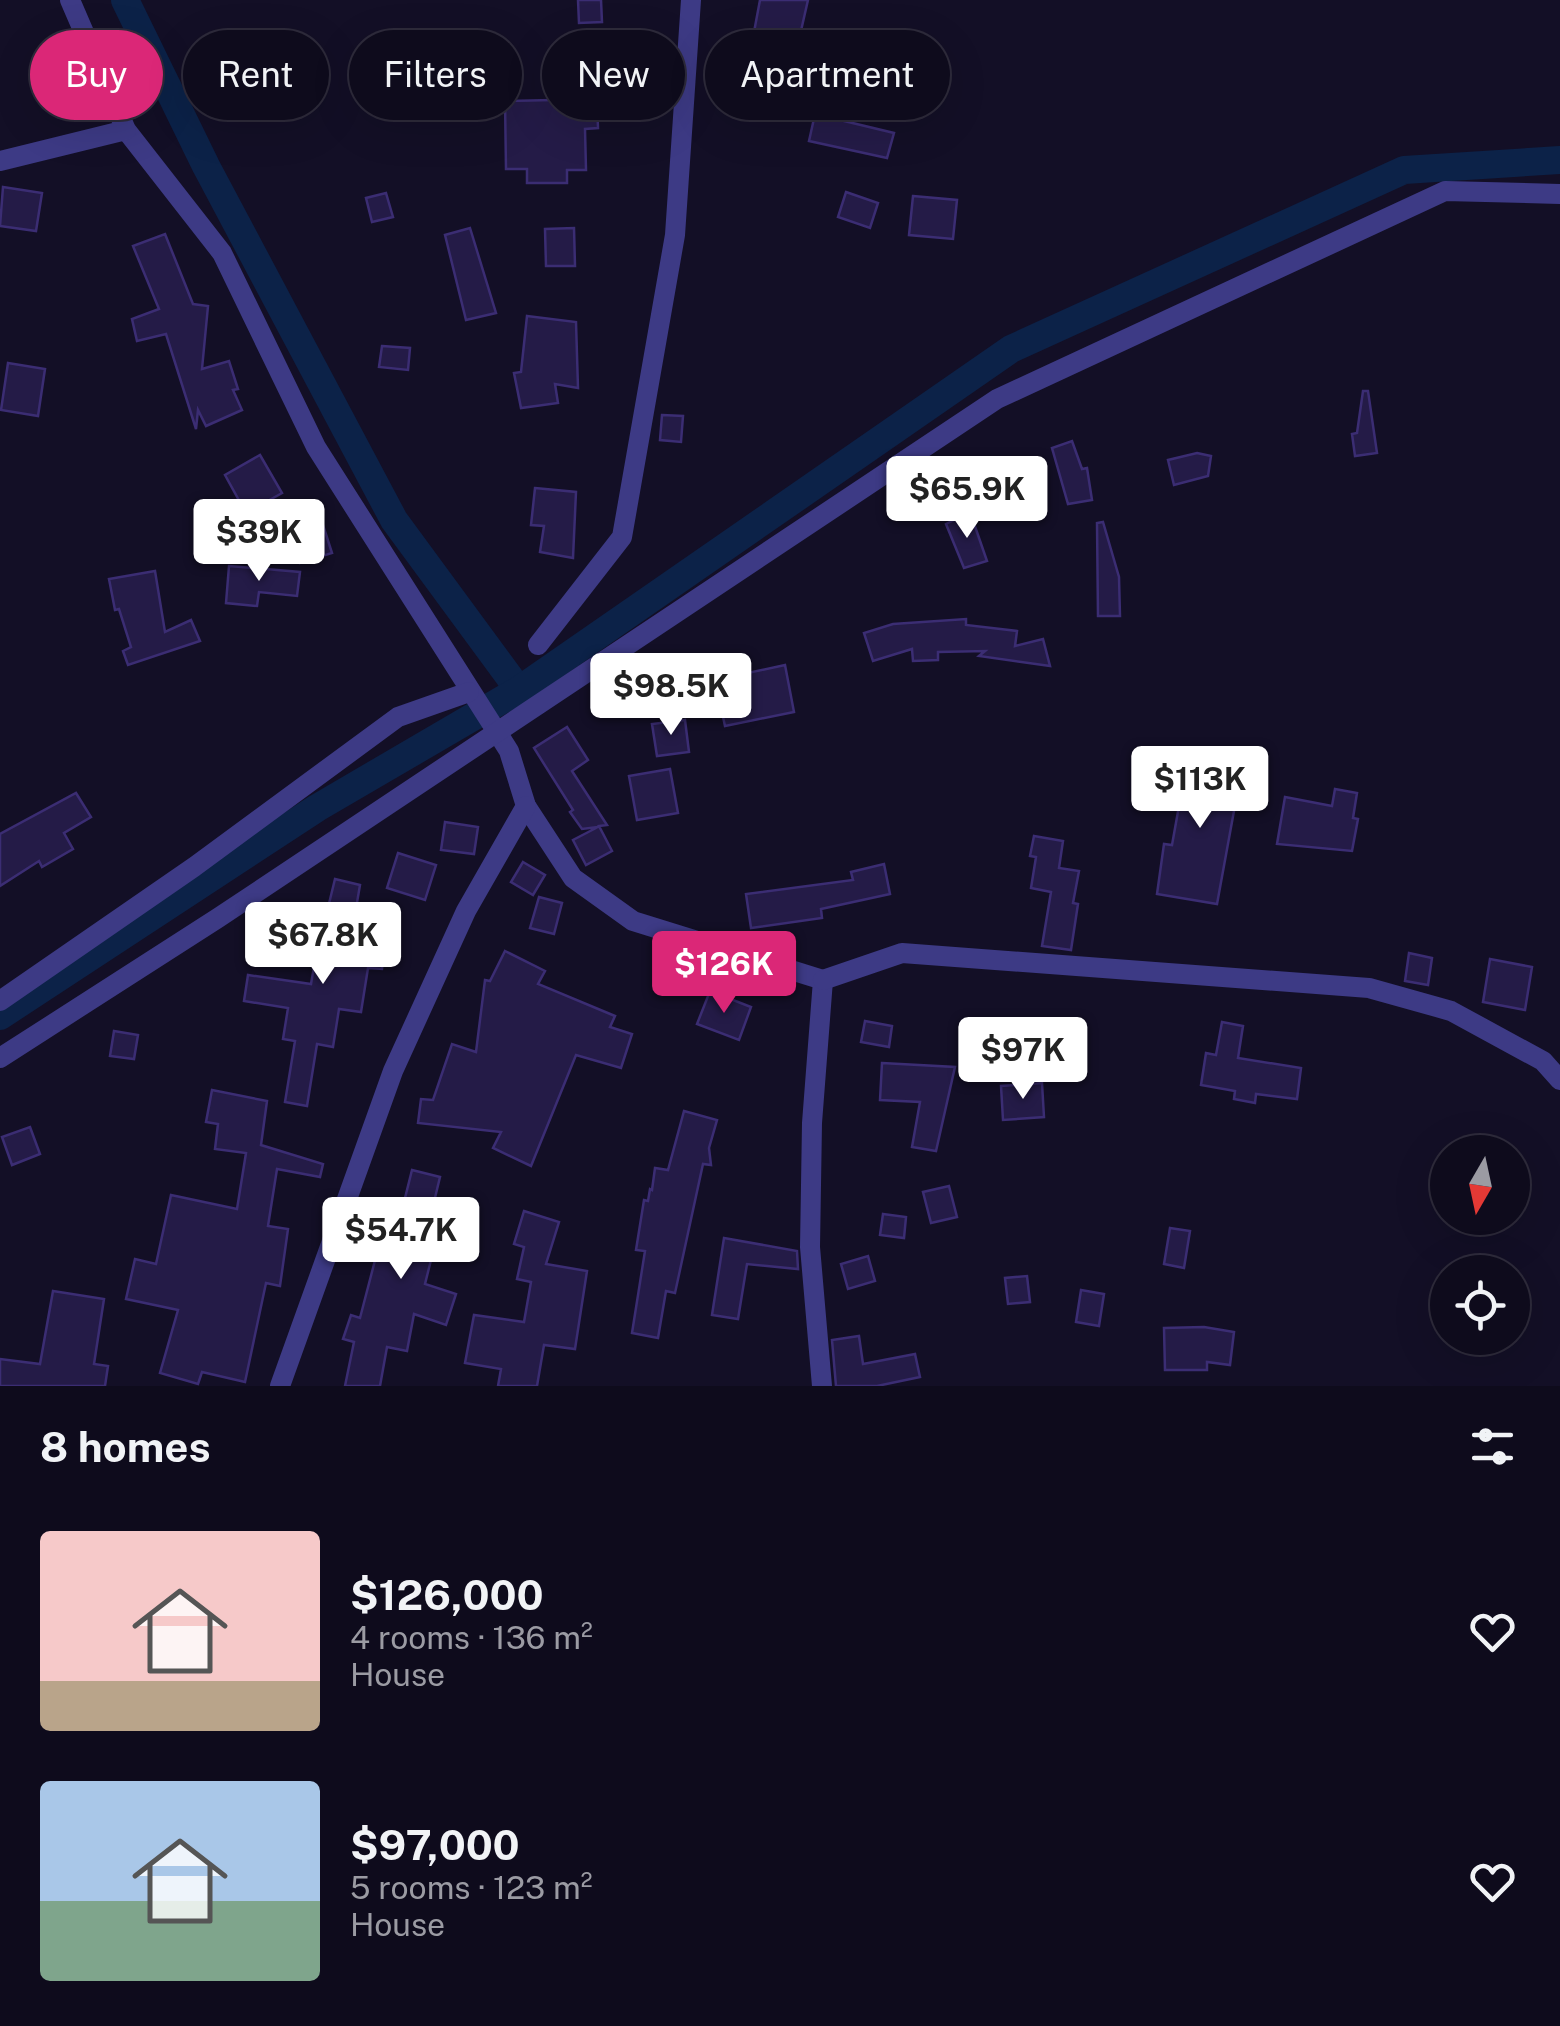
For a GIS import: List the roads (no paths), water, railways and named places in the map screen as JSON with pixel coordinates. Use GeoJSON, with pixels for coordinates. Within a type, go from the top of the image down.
{"type":"FeatureCollection","features":[{"type":"Feature","properties":{"kind":"street"},"geometry":{"type":"LineString","coordinates":[[70,0],[126,130],[222,254],[316,447],[508,751],[526,806],[573,878],[632,921],[823,980],[902,953],[1369,988],[1452,1010],[1543,1061],[1560,1080]]}},
{"type":"Feature","properties":{"kind":"street"},"geometry":{"type":"LineString","coordinates":[[538,645],[622,537],[675,235],[691,0]]}},
{"type":"Feature","properties":{"kind":"street"},"geometry":{"type":"LineString","coordinates":[[0,161],[126,130]]}},
{"type":"Feature","properties":{"kind":"street"},"geometry":{"type":"LineString","coordinates":[[0,1058],[234,908],[997,399],[1445,190],[1560,194]]}},
{"type":"Feature","properties":{"kind":"street"},"geometry":{"type":"LineString","coordinates":[[0,1001],[194,867],[398,717],[470,693]]}},
{"type":"Feature","properties":{"kind":"street"},"geometry":{"type":"LineString","coordinates":[[280,1386],[393,1071],[466,911],[526,806]]}},
{"type":"Feature","properties":{"kind":"street"},"geometry":{"type":"LineString","coordinates":[[822,1386],[810,1248],[812,1122],[823,980]]}},
{"type":"Feature","properties":{"kind":"waterway"},"geometry":{"type":"LineString","coordinates":[[125,0],[206,166],[394,520],[519,690]]}},
{"type":"Feature","properties":{"kind":"waterway"},"geometry":{"type":"LineString","coordinates":[[0,1016],[317,808],[519,690],[1011,349],[1404,170],[1560,160]]}}]}
